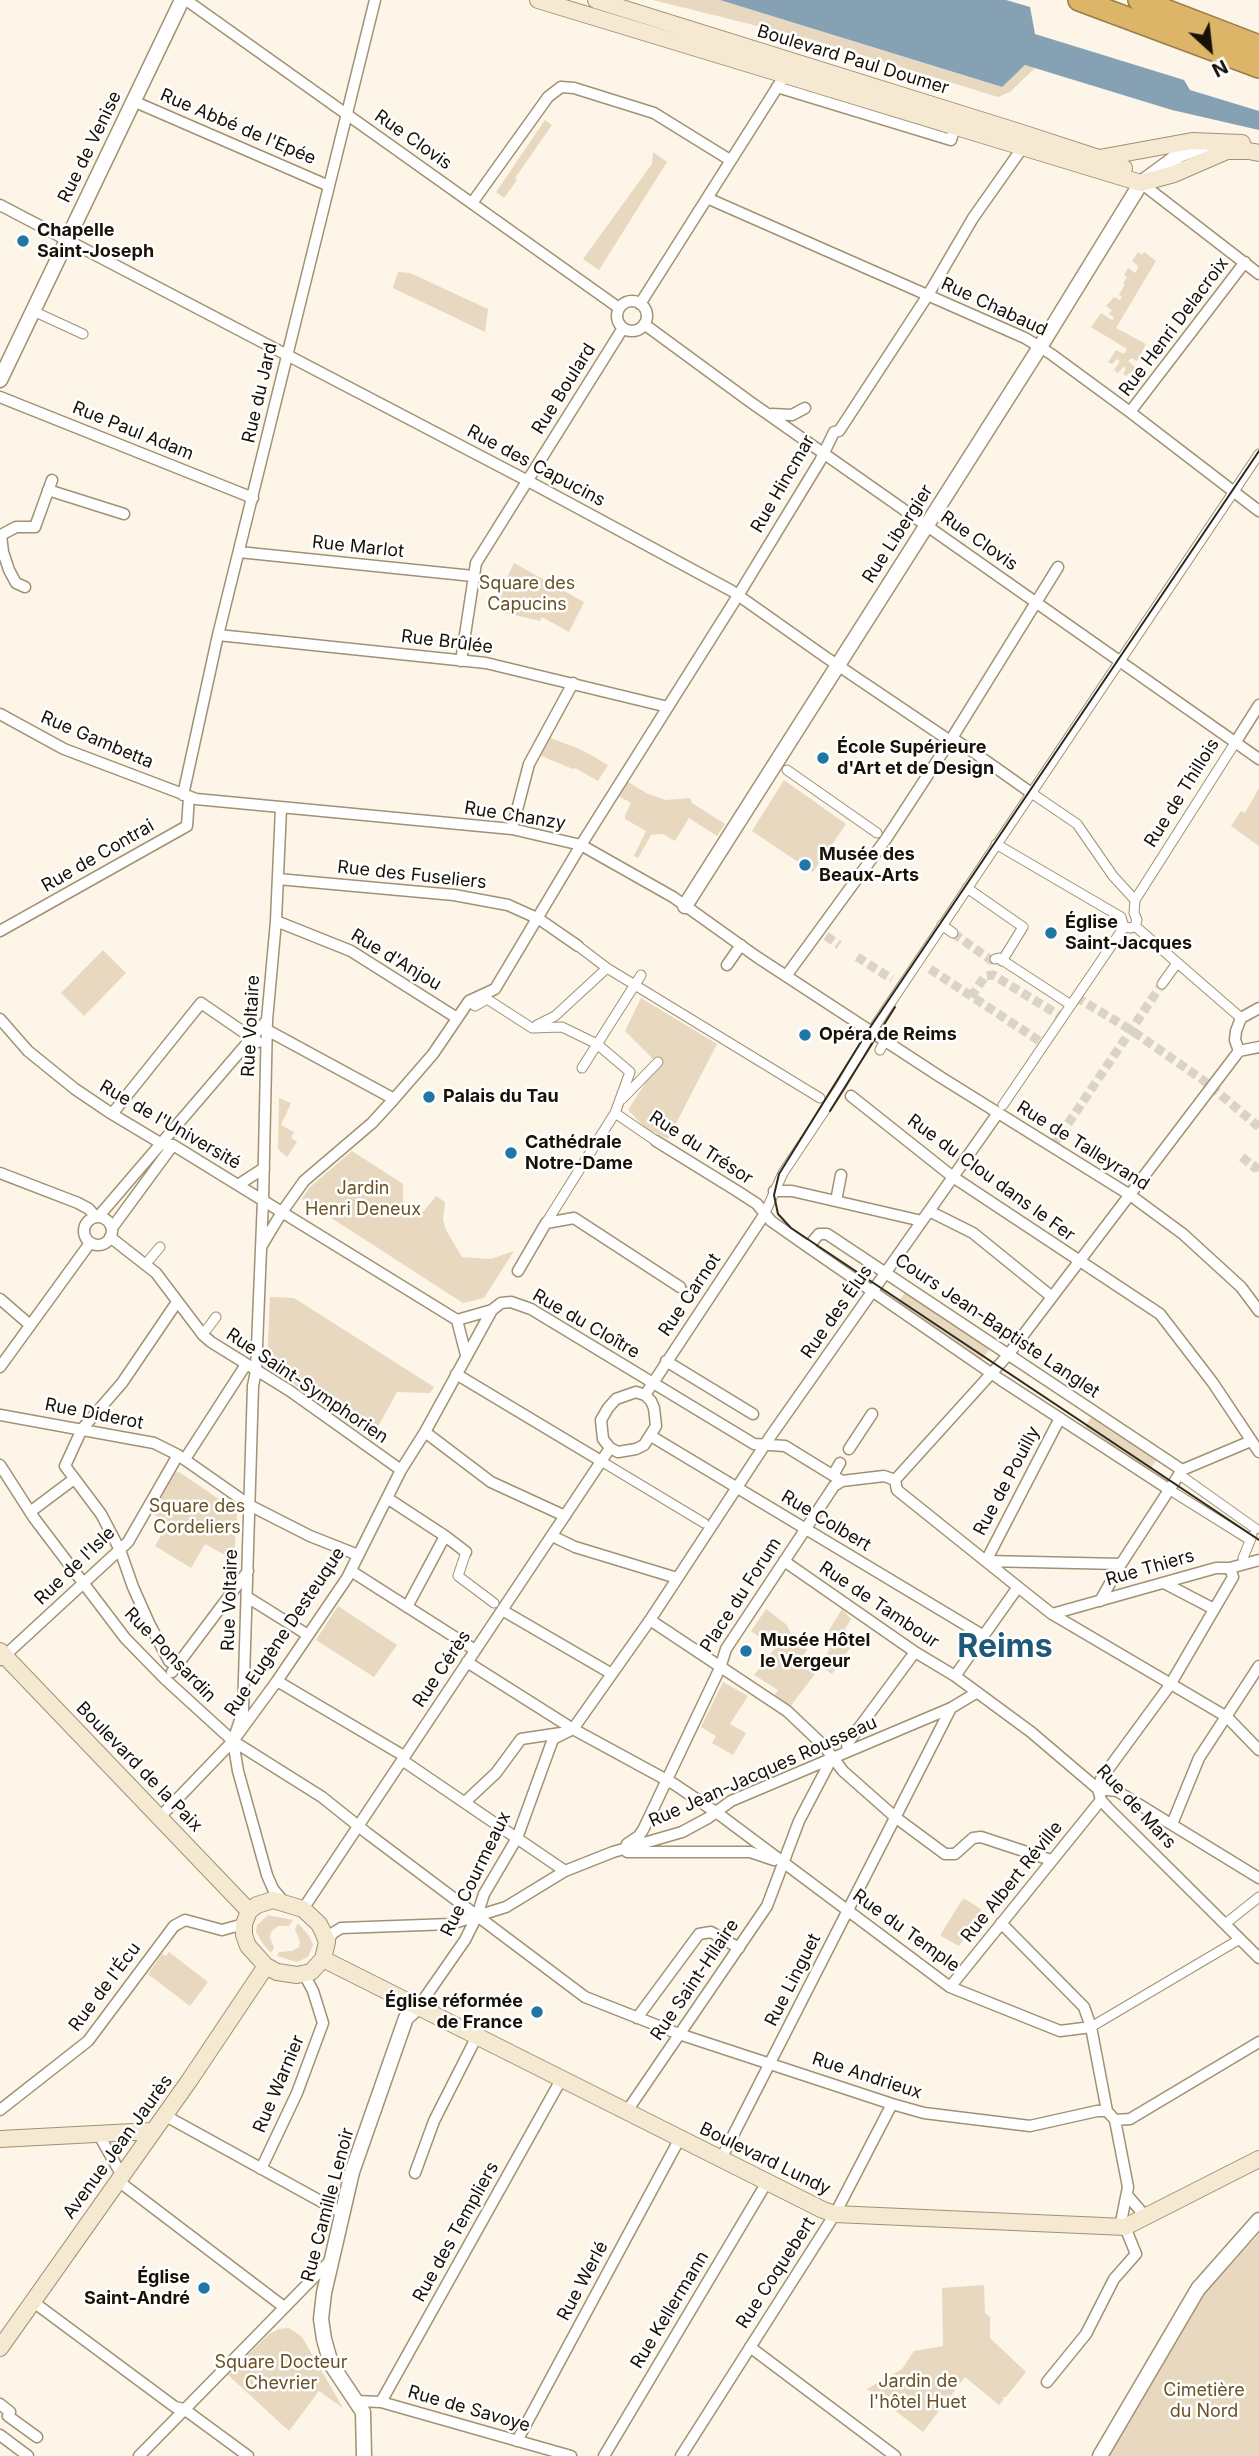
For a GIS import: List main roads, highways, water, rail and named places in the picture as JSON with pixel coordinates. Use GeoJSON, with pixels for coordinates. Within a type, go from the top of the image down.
{"type":"FeatureCollection","features":[{"type":"Feature","properties":{"kind":"highway"},"geometry":{"type":"LineString","coordinates":[[1079,0],[1259,67]]}},
{"type":"Feature","properties":{"kind":"highway"},"geometry":{"type":"LineString","coordinates":[[1139,0],[1259,46]]}},
{"type":"Feature","properties":{"kind":"main road","name":"Boulevard Paul Doumer"},"geometry":{"type":"LineString","coordinates":[[538,0],[781,81],[956,127],[1142,183]]}},
{"type":"Feature","properties":{"kind":"main road","name":"Boulevard Paul Doumer"},"geometry":{"type":"LineString","coordinates":[[596,0],[1099,158],[1129,171],[1142,183]]}},
{"type":"Feature","properties":{"kind":"main road","name":"Boulevard Paul Doumer"},"geometry":{"type":"LineString","coordinates":[[1099,158],[1192,141],[1243,143],[1259,148]]}},
{"type":"Feature","properties":{"kind":"main road"},"geometry":{"type":"LineString","coordinates":[[1142,183],[1174,174],[1227,151],[1259,153]]}},
{"type":"Feature","properties":{"kind":"main road","name":"Boulevard de la Paix"},"geometry":{"type":"LineString","coordinates":[[2,1656],[160,1817],[246,1918]]}},
{"type":"Feature","properties":{"kind":"main road"},"geometry":{"type":"LineString","coordinates":[[272,1900],[283,1901],[303,1909],[319,1924],[327,1942],[323,1959],[311,1972],[304,1974],[277,1972],[265,1966],[248,1946],[244,1935],[246,1918],[263,1902],[272,1900]]}},
{"type":"Feature","properties":{"kind":"main road","name":"Boulevard Lundy"},"geometry":{"type":"LineString","coordinates":[[323,1959],[835,2214],[1122,2227],[1259,2160]]}},
{"type":"Feature","properties":{"kind":"main road","name":"Avenue Jean Jaurès"},"geometry":{"type":"LineString","coordinates":[[0,2348],[265,1966]]}},
{"type":"Feature","properties":{"kind":"main road"},"geometry":{"type":"LineString","coordinates":[[0,2140],[152,2131]]}},
{"type":"Feature","properties":{"kind":"water"},"geometry":{"type":"Polygon","coordinates":[[[720,0],[1006,0],[1030,7],[1035,34],[1184,80],[1190,90],[1259,111],[1259,130],[1172,110],[1025,65],[1002,87],[720,0]]]}},
{"type":"Feature","properties":{"kind":"tunnel"},"geometry":{"type":"LineString","coordinates":[[473,579],[504,584]]}},
{"type":"Feature","properties":{"kind":"tunnel"},"geometry":{"type":"LineString","coordinates":[[953,933],[991,960],[995,959]]}},
{"type":"Feature","properties":{"kind":"tunnel"},"geometry":{"type":"LineString","coordinates":[[826,936],[839,945]]}},
{"type":"Feature","properties":{"kind":"tunnel"},"geometry":{"type":"LineString","coordinates":[[857,957],[892,979]]}},
{"type":"Feature","properties":{"kind":"tunnel"},"geometry":{"type":"LineString","coordinates":[[930,969],[1044,1044]]}},
{"type":"Feature","properties":{"kind":"tunnel"},"geometry":{"type":"LineString","coordinates":[[971,997],[985,976],[993,975],[1062,1017]]}},
{"type":"Feature","properties":{"kind":"tunnel"},"geometry":{"type":"LineString","coordinates":[[1053,1146],[1162,984]]}},
{"type":"Feature","properties":{"kind":"tunnel"},"geometry":{"type":"LineString","coordinates":[[1076,997],[1131,1030],[1203,1080],[1259,1127]]}},
{"type":"Feature","properties":{"kind":"tunnel"},"geometry":{"type":"LineString","coordinates":[[1242,1157],[1255,1168],[1259,1163]]}},
{"type":"Feature","properties":{"kind":"tunnel"},"geometry":{"type":"LineString","coordinates":[[680,1287],[695,1296]]}},
{"type":"Feature","properties":{"kind":"tram line"},"geometry":{"type":"LineString","coordinates":[[1259,451],[869,1029],[779,1174],[774,1195],[778,1214],[791,1228],[1259,1540]]}},
{"type":"Feature","properties":{"kind":"tram line"},"geometry":{"type":"LineString","coordinates":[[830,1111],[895,1007]]}},
{"type":"Feature","properties":{"kind":"place","name":"Chapelle Saint-Joseph"},"geometry":{"type":"Point","coordinates":[23,241]}},
{"type":"Feature","properties":{"kind":"place","name":"École Supérieure d'Art et de Design"},"geometry":{"type":"Point","coordinates":[823,758]}},
{"type":"Feature","properties":{"kind":"place","name":"Musée des Beaux-Arts"},"geometry":{"type":"Point","coordinates":[805,865]}},
{"type":"Feature","properties":{"kind":"place","name":"Église Saint-Jacques"},"geometry":{"type":"Point","coordinates":[1051,933]}},
{"type":"Feature","properties":{"kind":"place","name":"Opéra de Reims"},"geometry":{"type":"Point","coordinates":[805,1035]}},
{"type":"Feature","properties":{"kind":"place","name":"Palais du Tau"},"geometry":{"type":"Point","coordinates":[429,1097]}},
{"type":"Feature","properties":{"kind":"place","name":"Cathédrale Notre-Dame"},"geometry":{"type":"Point","coordinates":[511,1153]}},
{"type":"Feature","properties":{"kind":"place","name":"Musée Hôtel le Vergeur"},"geometry":{"type":"Point","coordinates":[746,1651]}},
{"type":"Feature","properties":{"kind":"place","name":"Église réformée de France"},"geometry":{"type":"Point","coordinates":[537,2012]}},
{"type":"Feature","properties":{"kind":"place","name":"Église Saint-André"},"geometry":{"type":"Point","coordinates":[204,2288]}},
{"type":"Feature","properties":{"kind":"district","name":"Reims"},"geometry":{"type":"Point","coordinates":[1005,1647]}},
{"type":"Feature","properties":{"kind":"park label","name":"Square des Capucins"},"geometry":{"type":"Point","coordinates":[527,594]}},
{"type":"Feature","properties":{"kind":"park label","name":"Jardin Henri Deneux"},"geometry":{"type":"Point","coordinates":[363,1199]}},
{"type":"Feature","properties":{"kind":"park label","name":"Square des Cordeliers"},"geometry":{"type":"Point","coordinates":[197,1517]}},
{"type":"Feature","properties":{"kind":"park label","name":"Square Docteur Chevrier"},"geometry":{"type":"Point","coordinates":[281,2373]}},
{"type":"Feature","properties":{"kind":"park label","name":"Jardin de l'hôtel Huet"},"geometry":{"type":"Point","coordinates":[918,2392]}},
{"type":"Feature","properties":{"kind":"park label","name":"Cimetière du Nord"},"geometry":{"type":"Point","coordinates":[1204,2401]}}]}
